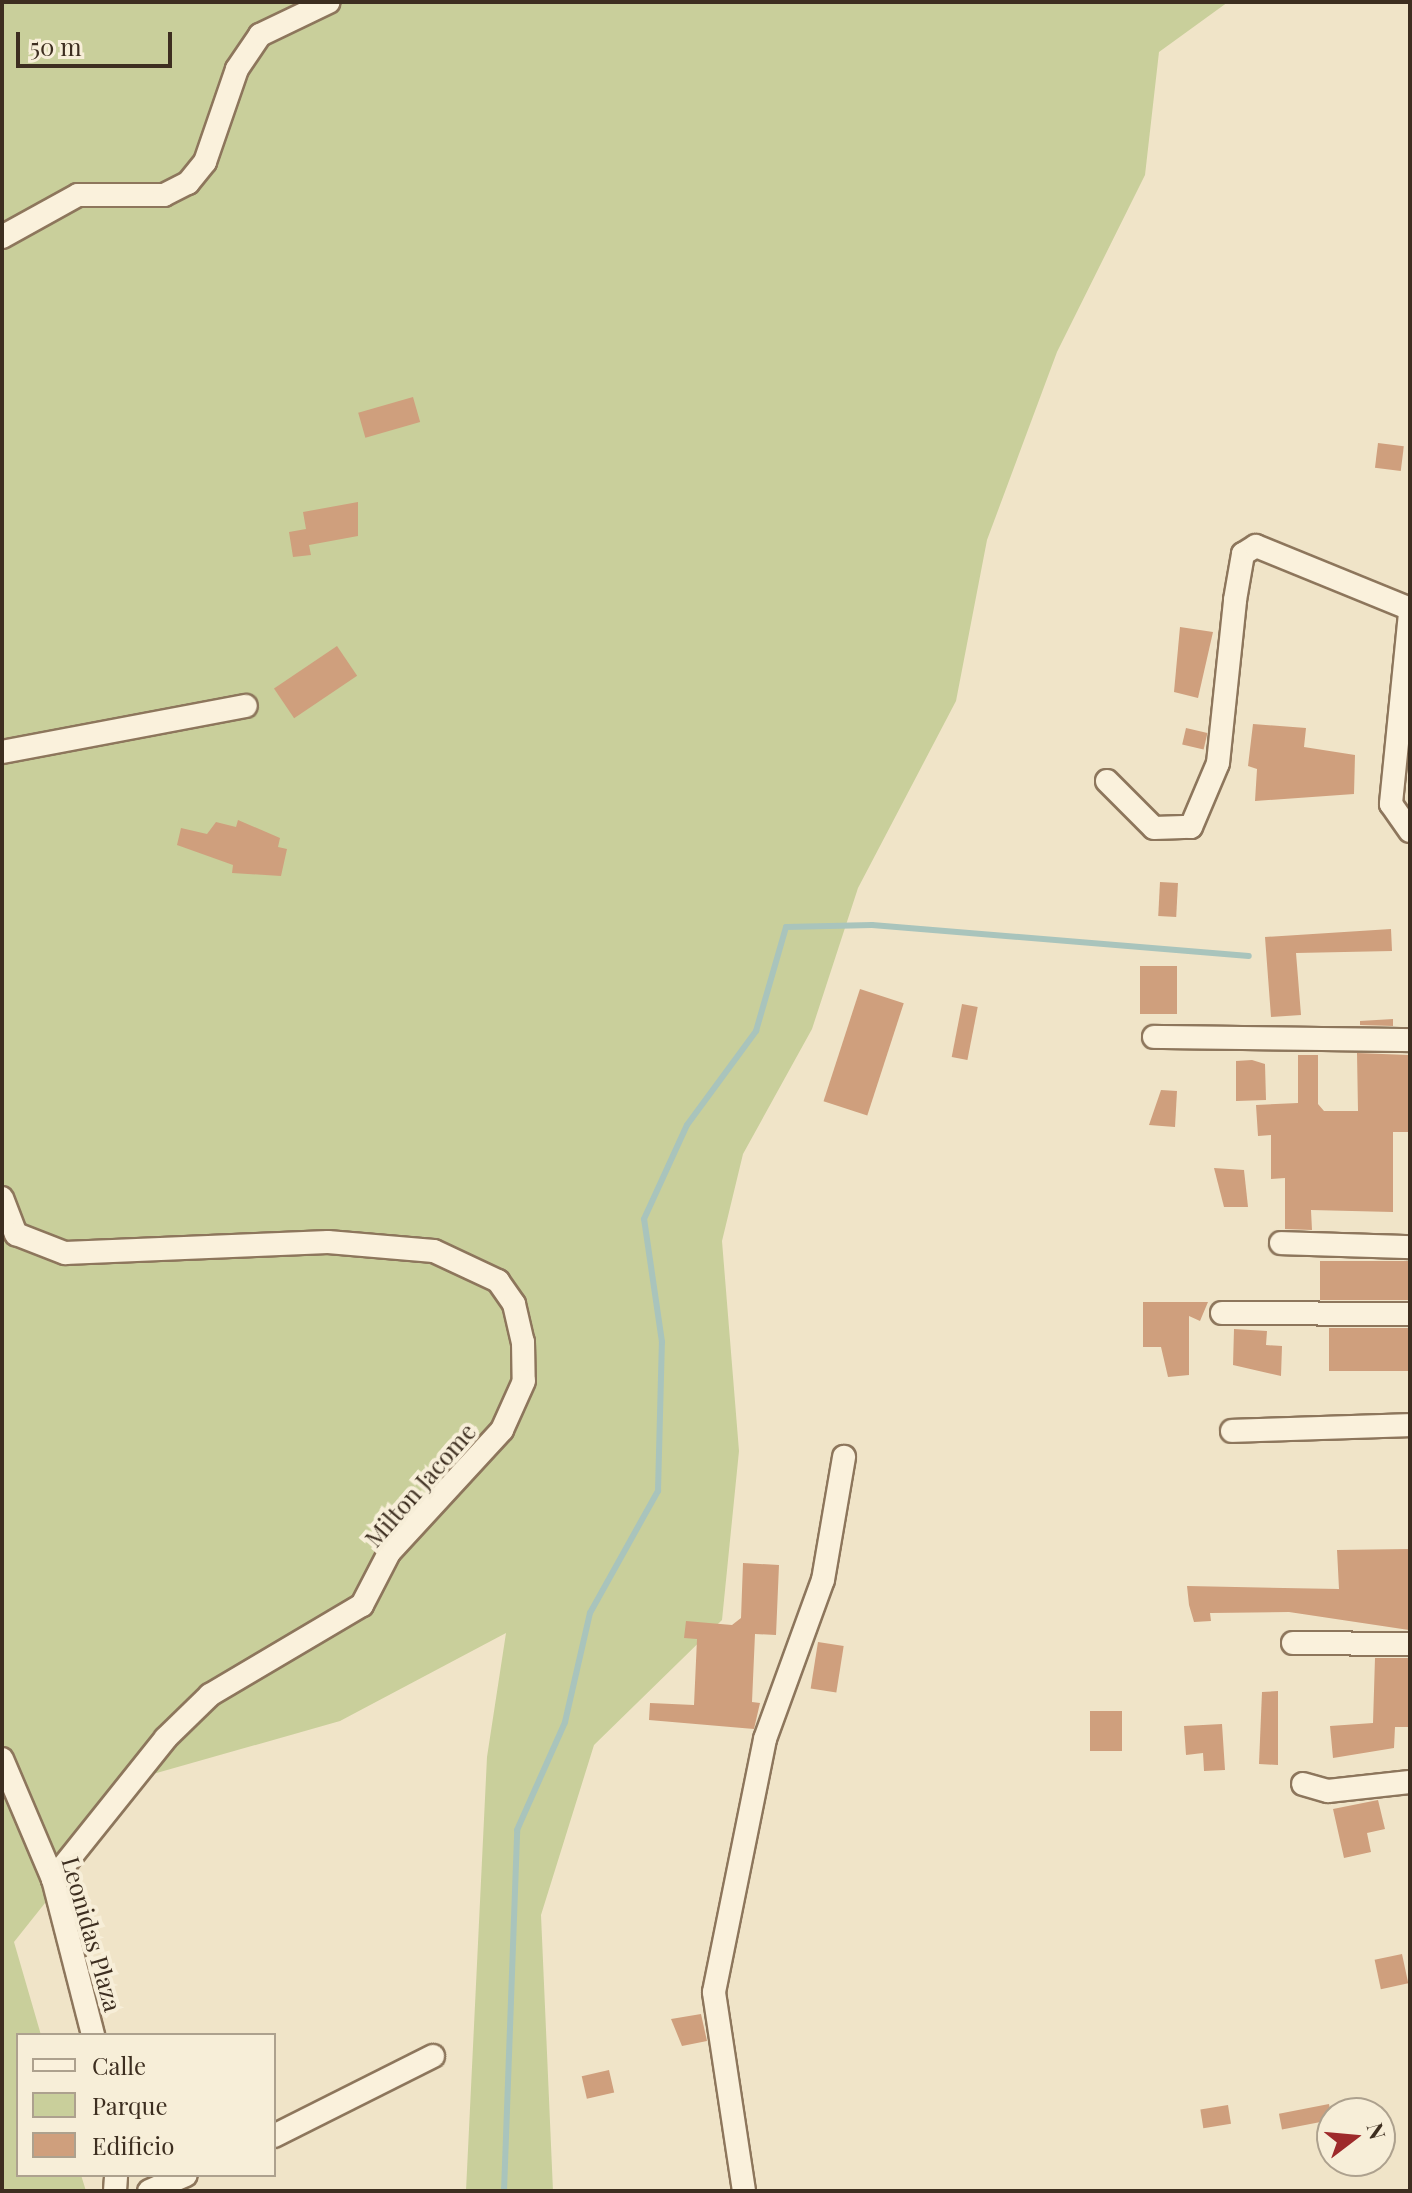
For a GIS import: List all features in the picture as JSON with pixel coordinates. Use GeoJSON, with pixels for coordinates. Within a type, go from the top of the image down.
{"type":"FeatureCollection","features":[{"type":"Feature","properties":{"kind":"street"},"geometry":{"type":"LineString","coordinates":[[2,237],[78,195],[164,195],[188,183],[205,162],[237,69],[260,35],[329,2]]}},
{"type":"Feature","properties":{"kind":"street"},"geometry":{"type":"LineString","coordinates":[[1107,781],[1154,828],[1191,827],[1218,763],[1235,600],[1243,554],[1256,546],[1410,611],[1391,804],[1410,831]]}},
{"type":"Feature","properties":{"kind":"street"},"geometry":{"type":"LineString","coordinates":[[2,752],[246,706]]}},
{"type":"Feature","properties":{"kind":"street"},"geometry":{"type":"LineString","coordinates":[[1154,1037],[1410,1040]]}},
{"type":"Feature","properties":{"kind":"street","name":"Milton Jacome"},"geometry":{"type":"LineString","coordinates":[[2,1198],[16,1234],[65,1253],[328,1242],[434,1251],[498,1281],[514,1304],[523,1342],[524,1381],[502,1430],[389,1553],[362,1605],[210,1695],[166,1738],[53,1879]]}},
{"type":"Feature","properties":{"kind":"street"},"geometry":{"type":"LineString","coordinates":[[1281,1243],[1410,1247]]}},
{"type":"Feature","properties":{"kind":"street"},"geometry":{"type":"LineString","coordinates":[[1222,1313],[1410,1314]]}},
{"type":"Feature","properties":{"kind":"street"},"geometry":{"type":"LineString","coordinates":[[1232,1431],[1410,1425]]}},
{"type":"Feature","properties":{"kind":"street"},"geometry":{"type":"LineString","coordinates":[[744,2191],[714,1992],[765,1739],[823,1580],[844,1457]]}},
{"type":"Feature","properties":{"kind":"street"},"geometry":{"type":"LineString","coordinates":[[1293,1643],[1410,1644]]}},
{"type":"Feature","properties":{"kind":"street","name":"Leonidas Plaza"},"geometry":{"type":"LineString","coordinates":[[2,1759],[53,1879],[92,2033]]}},
{"type":"Feature","properties":{"kind":"street"},"geometry":{"type":"LineString","coordinates":[[1303,1784],[1328,1791],[1410,1782]]}},
{"type":"Feature","properties":{"kind":"street"},"geometry":{"type":"LineString","coordinates":[[276,2135],[433,2056]]}},
{"type":"Feature","properties":{"kind":"street"},"geometry":{"type":"LineString","coordinates":[[149,2191],[181,2177]]}},
{"type":"Feature","properties":{"kind":"green space"},"geometry":{"type":"Polygon","coordinates":[[[2,2],[1228,2],[1159,52],[1145,175],[1057,352],[987,540],[956,701],[858,888],[812,1029],[743,1154],[722,1241],[739,1451],[722,1620],[594,1745],[541,1915],[553,2191],[466,2191],[487,1757],[506,1633],[340,1721],[146,1776],[14,1942],[40,2033],[16,2033],[16,2177],[82,2177],[86,2191],[2,2191],[2,2]]]}},
{"type":"Feature","properties":{"kind":"building"},"geometry":{"type":"Polygon","coordinates":[[[413,397],[420,422],[365,438],[358,413],[413,397]]]}},
{"type":"Feature","properties":{"kind":"building"},"geometry":{"type":"Polygon","coordinates":[[[1378,443],[1404,446],[1401,471],[1375,468],[1378,443]]]}},
{"type":"Feature","properties":{"kind":"building"},"geometry":{"type":"Polygon","coordinates":[[[358,502],[358,536],[309,545],[311,555],[293,557],[289,532],[306,529],[303,512],[358,502]]]}},
{"type":"Feature","properties":{"kind":"building"},"geometry":{"type":"Polygon","coordinates":[[[1180,627],[1213,632],[1198,698],[1174,692],[1180,627]]]}},
{"type":"Feature","properties":{"kind":"building"},"geometry":{"type":"Polygon","coordinates":[[[337,646],[357,676],[294,718],[274,688],[337,646]]]}},
{"type":"Feature","properties":{"kind":"building"},"geometry":{"type":"Polygon","coordinates":[[[1253,724],[1306,728],[1304,747],[1355,755],[1354,794],[1255,801],[1257,769],[1248,766],[1253,724]]]}},
{"type":"Feature","properties":{"kind":"building"},"geometry":{"type":"Polygon","coordinates":[[[1186,728],[1207,733],[1204,750],[1182,745],[1186,728]]]}},
{"type":"Feature","properties":{"kind":"building"},"geometry":{"type":"Polygon","coordinates":[[[238,820],[280,838],[278,847],[287,849],[281,876],[232,873],[233,865],[177,845],[181,828],[207,834],[216,822],[236,827],[238,820]]]}},
{"type":"Feature","properties":{"kind":"building"},"geometry":{"type":"Polygon","coordinates":[[[1160,882],[1178,883],[1176,917],[1158,916],[1160,882]]]}},
{"type":"Feature","properties":{"kind":"building"},"geometry":{"type":"Polygon","coordinates":[[[1391,929],[1392,951],[1296,953],[1301,1015],[1271,1017],[1265,937],[1391,929]]]}},
{"type":"Feature","properties":{"kind":"building"},"geometry":{"type":"Polygon","coordinates":[[[1140,966],[1177,966],[1177,1014],[1140,1014],[1140,966]]]}},
{"type":"Feature","properties":{"kind":"building"},"geometry":{"type":"Polygon","coordinates":[[[860,989],[904,1003],[867,1115],[824,1101],[860,989]]]}},
{"type":"Feature","properties":{"kind":"building"},"geometry":{"type":"Polygon","coordinates":[[[962,1004],[978,1007],[967,1060],[952,1057],[962,1004]]]}},
{"type":"Feature","properties":{"kind":"building"},"geometry":{"type":"Polygon","coordinates":[[[1393,1019],[1393,1026],[1360,1025],[1360,1021],[1393,1019]]]}},
{"type":"Feature","properties":{"kind":"building"},"geometry":{"type":"Polygon","coordinates":[[[1357,1053],[1408,1055],[1410,1132],[1393,1132],[1393,1212],[1311,1210],[1312,1230],[1285,1229],[1285,1178],[1271,1179],[1271,1135],[1258,1136],[1256,1105],[1298,1103],[1298,1055],[1318,1055],[1318,1104],[1324,1111],[1358,1111],[1357,1053]]]}},
{"type":"Feature","properties":{"kind":"building"},"geometry":{"type":"Polygon","coordinates":[[[1252,1060],[1265,1064],[1266,1100],[1236,1101],[1236,1061],[1252,1060]]]}},
{"type":"Feature","properties":{"kind":"building"},"geometry":{"type":"Polygon","coordinates":[[[1161,1090],[1177,1091],[1175,1127],[1149,1125],[1161,1090]]]}},
{"type":"Feature","properties":{"kind":"building"},"geometry":{"type":"Polygon","coordinates":[[[1214,1168],[1244,1170],[1248,1207],[1224,1207],[1214,1168]]]}},
{"type":"Feature","properties":{"kind":"building"},"geometry":{"type":"Polygon","coordinates":[[[1320,1261],[1410,1261],[1410,1300],[1320,1300],[1320,1261]]]}},
{"type":"Feature","properties":{"kind":"building"},"geometry":{"type":"Polygon","coordinates":[[[1143,1302],[1208,1302],[1200,1321],[1189,1316],[1189,1375],[1168,1377],[1161,1347],[1143,1347],[1143,1302]]]}},
{"type":"Feature","properties":{"kind":"building"},"geometry":{"type":"Polygon","coordinates":[[[1329,1328],[1410,1328],[1410,1371],[1329,1371],[1329,1328]]]}},
{"type":"Feature","properties":{"kind":"building"},"geometry":{"type":"Polygon","coordinates":[[[1234,1329],[1267,1331],[1266,1345],[1282,1346],[1281,1376],[1233,1365],[1234,1329]]]}},
{"type":"Feature","properties":{"kind":"building"},"geometry":{"type":"Polygon","coordinates":[[[1410,1549],[1409,1630],[1289,1612],[1210,1613],[1211,1621],[1194,1622],[1187,1586],[1339,1589],[1337,1550],[1410,1549]]]}},
{"type":"Feature","properties":{"kind":"building"},"geometry":{"type":"Polygon","coordinates":[[[743,1563],[779,1565],[776,1635],[755,1634],[752,1702],[760,1703],[754,1729],[649,1720],[650,1703],[694,1705],[697,1639],[684,1638],[686,1621],[732,1625],[741,1618],[743,1563]]]}},
{"type":"Feature","properties":{"kind":"building"},"geometry":{"type":"Polygon","coordinates":[[[818,1642],[844,1646],[836,1692],[811,1688],[818,1642]]]}},
{"type":"Feature","properties":{"kind":"building"},"geometry":{"type":"Polygon","coordinates":[[[1375,1658],[1409,1658],[1410,1727],[1395,1727],[1394,1748],[1333,1758],[1330,1726],[1373,1723],[1375,1658]]]}},
{"type":"Feature","properties":{"kind":"building"},"geometry":{"type":"Polygon","coordinates":[[[1278,1691],[1278,1765],[1259,1764],[1262,1692],[1278,1691]]]}},
{"type":"Feature","properties":{"kind":"building"},"geometry":{"type":"Polygon","coordinates":[[[1090,1711],[1122,1711],[1122,1751],[1090,1751],[1090,1711]]]}},
{"type":"Feature","properties":{"kind":"building"},"geometry":{"type":"Polygon","coordinates":[[[1222,1724],[1225,1770],[1204,1771],[1203,1753],[1186,1755],[1184,1726],[1222,1724]]]}},
{"type":"Feature","properties":{"kind":"building"},"geometry":{"type":"Polygon","coordinates":[[[1378,1800],[1385,1829],[1367,1833],[1371,1852],[1344,1858],[1333,1809],[1378,1800]]]}},
{"type":"Feature","properties":{"kind":"building"},"geometry":{"type":"Polygon","coordinates":[[[1402,1954],[1408,1983],[1381,1989],[1375,1960],[1402,1954]]]}},
{"type":"Feature","properties":{"kind":"building"},"geometry":{"type":"Polygon","coordinates":[[[701,2014],[707,2041],[682,2046],[671,2019],[701,2014]]]}},
{"type":"Feature","properties":{"kind":"building"},"geometry":{"type":"Polygon","coordinates":[[[609,2070],[614,2092],[587,2099],[582,2076],[609,2070]]]}},
{"type":"Feature","properties":{"kind":"building"},"geometry":{"type":"Polygon","coordinates":[[[1228,2105],[1231,2124],[1203,2128],[1200,2109],[1228,2105]]]}},
{"type":"Feature","properties":{"kind":"building"},"geometry":{"type":"Polygon","coordinates":[[[1316,2107],[1316,2123],[1282,2129],[1279,2114],[1316,2107]]]}},
{"type":"Feature","properties":{"kind":"waterway"},"geometry":{"type":"LineString","coordinates":[[504,2191],[517,1830],[565,1722],[590,1613],[658,1491],[662,1342],[644,1219],[687,1125],[756,1031],[786,927],[872,925],[1249,956]]}}]}
